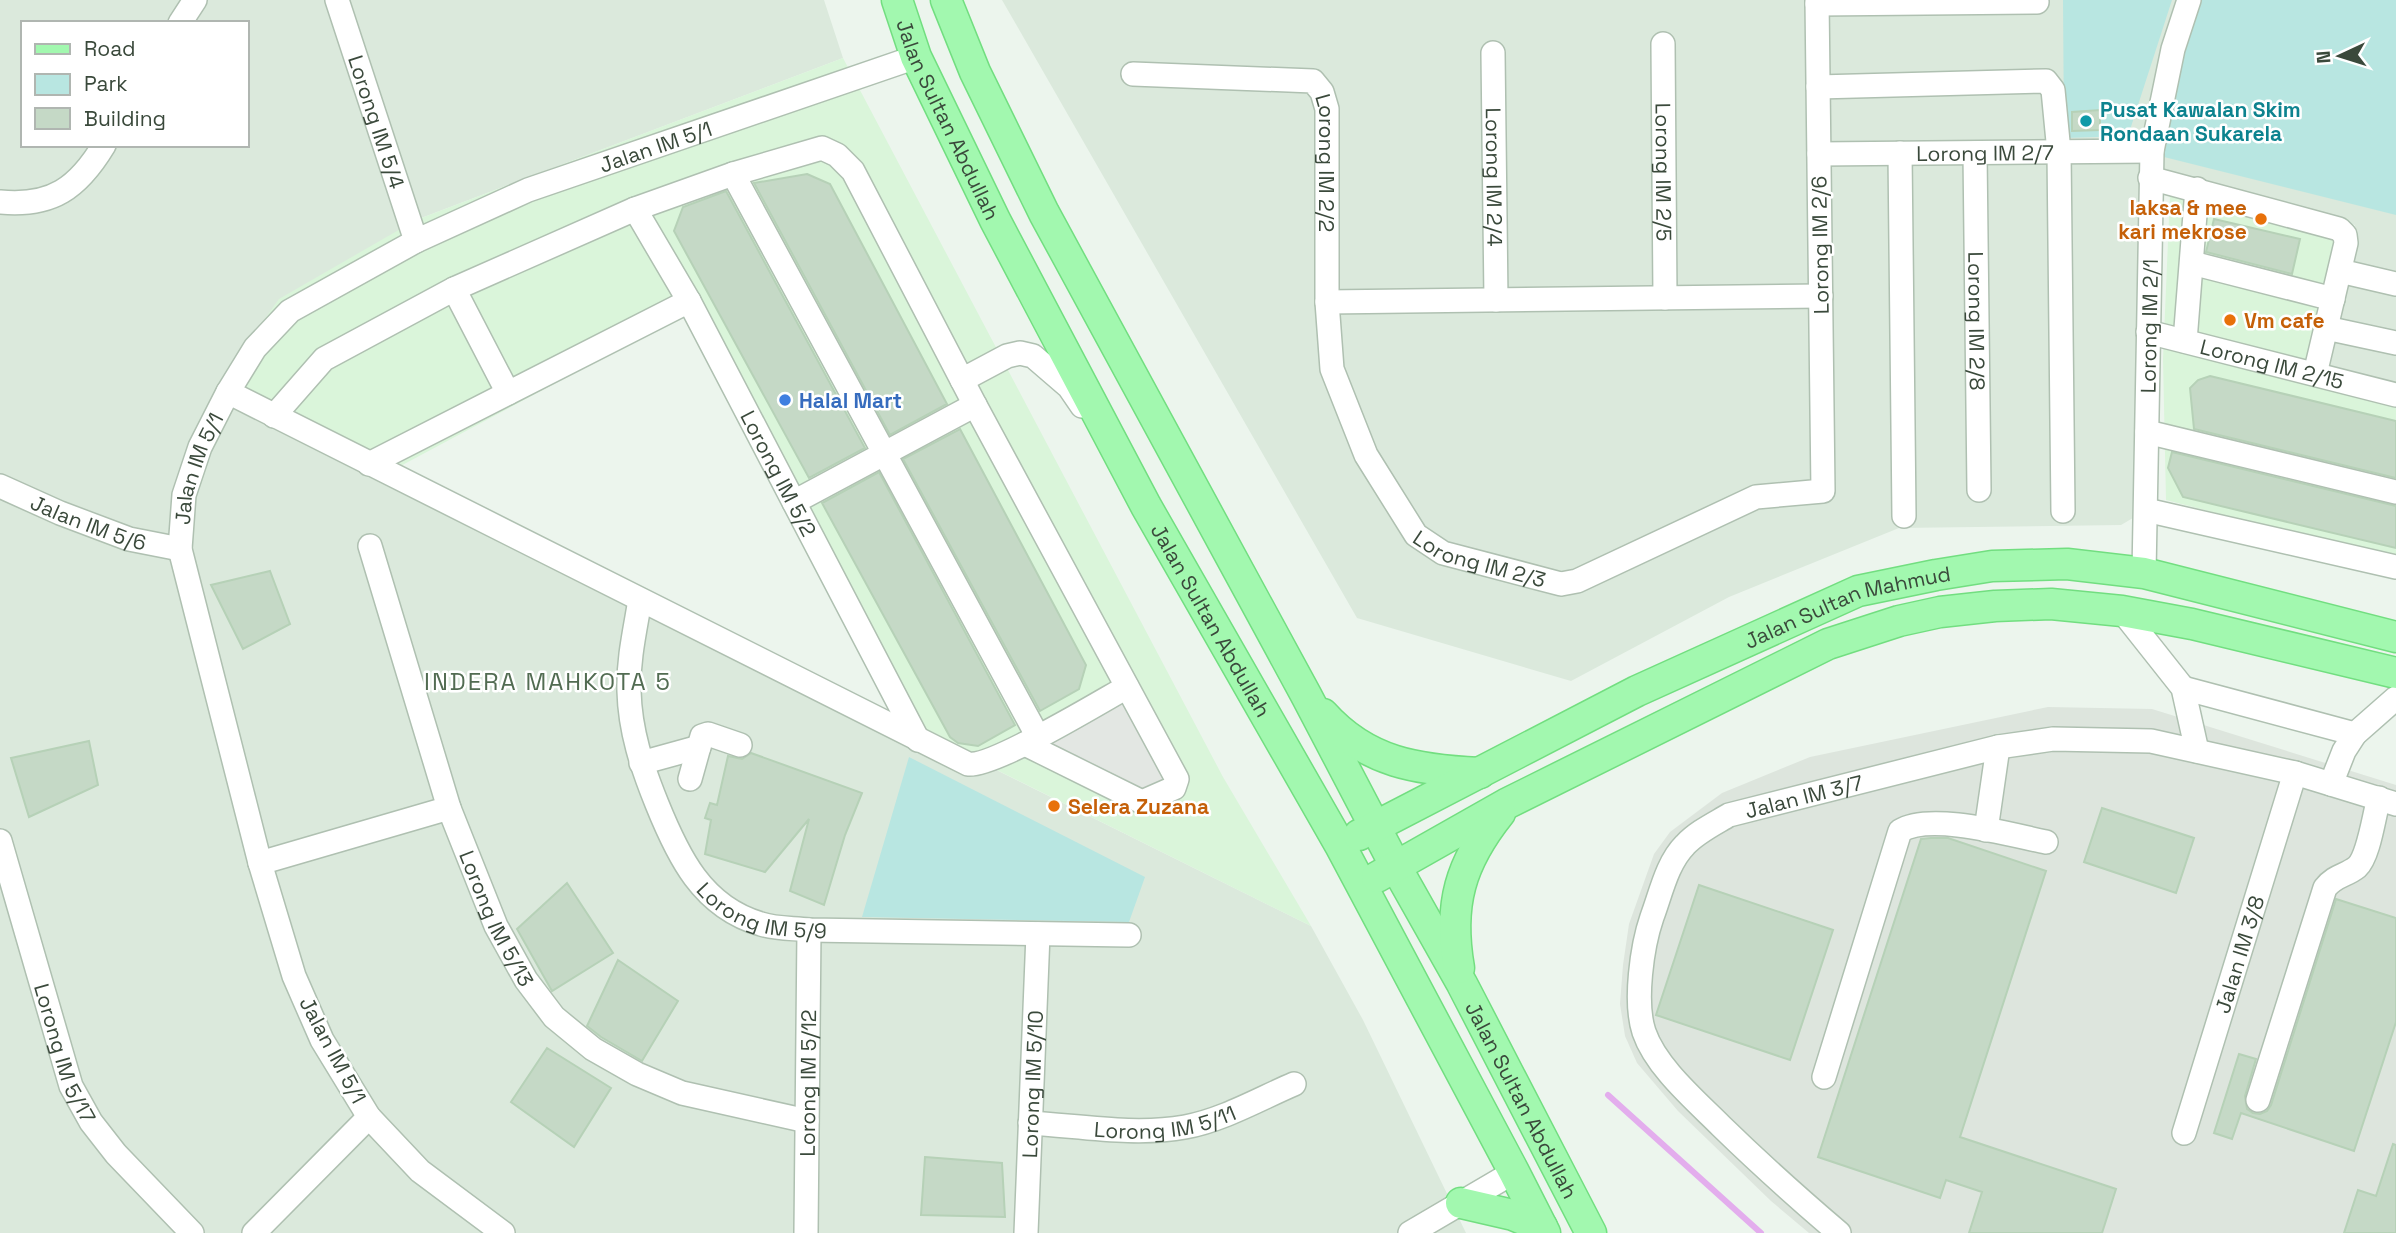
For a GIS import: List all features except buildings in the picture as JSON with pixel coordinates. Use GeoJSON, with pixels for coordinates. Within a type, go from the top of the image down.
{"type":"FeatureCollection","features":[{"type":"Feature","properties":{"kind":"main road","name":"Jalan Sultan Abdullah"},"geometry":{"type":"LineString","coordinates":[[897,0],[916,57],[995,220],[1146,506],[1340,845],[1543,1230]]}},
{"type":"Feature","properties":{"kind":"main road","name":"Jalan Sultan Abdullah"},"geometry":{"type":"LineString","coordinates":[[946,0],[975,72],[1044,213],[1306,695],[1374,827],[1462,984],[1591,1233]]}},
{"type":"Feature","properties":{"kind":"main road","name":"Jalan Sultan Mahmud"},"geometry":{"type":"LineString","coordinates":[[1340,845],[1637,691],[1857,591],[1936,575],[1992,566],[2067,565],[2144,573],[2396,637]]}},
{"type":"Feature","properties":{"kind":"main road","name":"Jalan Sultan Mahmud"},"geometry":{"type":"LineString","coordinates":[[1361,884],[1506,804],[1828,644],[1899,621],[1940,612],[2052,604],[2122,611],[2192,624],[2396,673]]}},
{"type":"Feature","properties":{"kind":"main road"},"geometry":{"type":"LineString","coordinates":[[1306,695],[1332,725],[1348,737],[1403,765],[1434,771],[1481,773]]}},
{"type":"Feature","properties":{"kind":"main road"},"geometry":{"type":"LineString","coordinates":[[1462,984],[1455,946],[1459,883],[1473,851],[1506,804]]}},
{"type":"Feature","properties":{"kind":"main road"},"geometry":{"type":"LineString","coordinates":[[1461,1203],[1513,1215],[1543,1230]]}},
{"type":"Feature","properties":{"kind":"street"},"geometry":{"type":"LineString","coordinates":[[181,21],[195,0]]}},
{"type":"Feature","properties":{"kind":"street","name":"Lorong IM 5/4"},"geometry":{"type":"LineString","coordinates":[[337,0],[416,241]]}},
{"type":"Feature","properties":{"kind":"street","name":"Lorong IM 2/1"},"geometry":{"type":"LineString","coordinates":[[2144,573],[2152,151],[2173,49],[2189,0]]}},
{"type":"Feature","properties":{"kind":"street"},"geometry":{"type":"LineString","coordinates":[[1817,2],[2037,2]]}},
{"type":"Feature","properties":{"kind":"street","name":"Lorong IM 2/6"},"geometry":{"type":"LineString","coordinates":[[1817,2],[1823,491]]}},
{"type":"Feature","properties":{"kind":"street","name":"Lorong IM 2/5"},"geometry":{"type":"LineString","coordinates":[[1663,44],[1665,298]]}},
{"type":"Feature","properties":{"kind":"street","name":"Lorong IM 2/4"},"geometry":{"type":"LineString","coordinates":[[1493,53],[1496,300]]}},
{"type":"Feature","properties":{"kind":"street","name":"Jalan IM 5/1"},"geometry":{"type":"LineString","coordinates":[[503,1233],[420,1171],[369,1117],[322,1040],[294,975],[260,863],[180,549],[184,495],[200,447],[228,392],[255,348],[290,311],[416,241],[528,190],[916,57]]}},
{"type":"Feature","properties":{"kind":"street","name":"Lorong IM 2/2"},"geometry":{"type":"LineString","coordinates":[[1133,74],[1313,80],[1322,92],[1327,109],[1327,302]]}},
{"type":"Feature","properties":{"kind":"street"},"geometry":{"type":"LineString","coordinates":[[1818,86],[2046,81],[2053,90],[2059,152],[2063,511]]}},
{"type":"Feature","properties":{"kind":"street"},"geometry":{"type":"LineString","coordinates":[[0,202],[19,204],[46,200],[70,188],[93,164],[103,147]]}},
{"type":"Feature","properties":{"kind":"street"},"geometry":{"type":"LineString","coordinates":[[274,416],[324,359],[454,289],[635,209],[733,174],[822,148],[837,155],[853,171],[975,405],[1177,779],[1174,788],[1142,802],[1032,740],[733,174]]}},
{"type":"Feature","properties":{"kind":"street","name":"Lorong IM 2/7"},"geometry":{"type":"LineString","coordinates":[[1819,154],[2152,151]]}},
{"type":"Feature","properties":{"kind":"street"},"geometry":{"type":"LineString","coordinates":[[1899,153],[1904,516]]}},
{"type":"Feature","properties":{"kind":"street","name":"Lorong IM 2/8"},"geometry":{"type":"LineString","coordinates":[[1975,153],[1979,490]]}},
{"type":"Feature","properties":{"kind":"street"},"geometry":{"type":"LineString","coordinates":[[2150,178],[2339,229],[2344,234],[2346,243],[2315,374]]}},
{"type":"Feature","properties":{"kind":"street"},"geometry":{"type":"LineString","coordinates":[[2185,341],[2197,189]]}},
{"type":"Feature","properties":{"kind":"street","name":"Lorong IM 5/2"},"geometry":{"type":"LineString","coordinates":[[635,209],[689,301],[918,740]]}},
{"type":"Feature","properties":{"kind":"street"},"geometry":{"type":"LineString","coordinates":[[2192,263],[2333,299]]}},
{"type":"Feature","properties":{"kind":"street"},"geometry":{"type":"LineString","coordinates":[[2340,271],[2396,284]]}},
{"type":"Feature","properties":{"kind":"street"},"geometry":{"type":"LineString","coordinates":[[454,289],[508,393]]}},
{"type":"Feature","properties":{"kind":"street"},"geometry":{"type":"LineString","coordinates":[[1327,302],[1821,296]]}},
{"type":"Feature","properties":{"kind":"street"},"geometry":{"type":"LineString","coordinates":[[369,464],[689,301]]}},
{"type":"Feature","properties":{"kind":"street","name":"Lorong IM 2/3"},"geometry":{"type":"LineString","coordinates":[[1327,302],[1332,369],[1366,455],[1416,535],[1443,553],[1561,584],[1577,581],[1756,497],[1823,491]]}},
{"type":"Feature","properties":{"kind":"street"},"geometry":{"type":"LineString","coordinates":[[2326,328],[2396,343]]}},
{"type":"Feature","properties":{"kind":"street","name":"Lorong IM 2/15"},"geometry":{"type":"LineString","coordinates":[[2148,332],[2396,396]]}},
{"type":"Feature","properties":{"kind":"street"},"geometry":{"type":"LineString","coordinates":[[962,380],[1007,356],[1020,353],[1033,356],[1069,387],[1146,506]]}},
{"type":"Feature","properties":{"kind":"street"},"geometry":{"type":"LineString","coordinates":[[228,392],[972,765],[1032,740],[1128,687]]}},
{"type":"Feature","properties":{"kind":"street"},"geometry":{"type":"LineString","coordinates":[[794,502],[975,405]]}},
{"type":"Feature","properties":{"kind":"street"},"geometry":{"type":"LineString","coordinates":[[2147,432],[2396,492]]}},
{"type":"Feature","properties":{"kind":"street","name":"Jalan IM 5/6"},"geometry":{"type":"LineString","coordinates":[[0,486],[60,513],[129,539],[180,549]]}},
{"type":"Feature","properties":{"kind":"street"},"geometry":{"type":"LineString","coordinates":[[2146,510],[2396,567]]}},
{"type":"Feature","properties":{"kind":"street","name":"Lorong IM 5/13"},"geometry":{"type":"LineString","coordinates":[[370,546],[449,808],[496,926],[526,980],[554,1017],[593,1049],[637,1074],[682,1093],[807,1121]]}},
{"type":"Feature","properties":{"kind":"street","name":"Lorong IM 5/9"},"geometry":{"type":"LineString","coordinates":[[640,600],[630,660],[629,691],[632,726],[640,763],[676,849],[693,876],[710,895],[734,912],[762,924],[809,930],[1129,935]]}},
{"type":"Feature","properties":{"kind":"street"},"geometry":{"type":"LineString","coordinates":[[2122,611],[2183,688],[2197,751]]}},
{"type":"Feature","properties":{"kind":"street"},"geometry":{"type":"LineString","coordinates":[[2183,688],[2355,734]]}},
{"type":"Feature","properties":{"kind":"street"},"geometry":{"type":"LineString","coordinates":[[2331,784],[2344,751],[2355,734],[2396,698]]}},
{"type":"Feature","properties":{"kind":"street"},"geometry":{"type":"LineString","coordinates":[[690,779],[702,736],[708,734],[740,745]]}},
{"type":"Feature","properties":{"kind":"street","name":"Jalan IM 3/7"},"geometry":{"type":"LineString","coordinates":[[1839,1233],[1784,1186],[1692,1098],[1654,1053],[1644,1030],[1640,1003],[1648,929],[1671,863],[1699,833],[1729,815],[1998,747],[2053,739],[2151,741],[2295,774],[2387,801]]}},
{"type":"Feature","properties":{"kind":"street"},"geometry":{"type":"LineString","coordinates":[[640,763],[699,747]]}},
{"type":"Feature","properties":{"kind":"street"},"geometry":{"type":"LineString","coordinates":[[1986,830],[1998,747]]}},
{"type":"Feature","properties":{"kind":"street","name":"Jalan IM 3/8"},"geometry":{"type":"LineString","coordinates":[[2184,1133],[2295,774]]}},
{"type":"Feature","properties":{"kind":"street"},"geometry":{"type":"LineString","coordinates":[[2258,1100],[2325,888],[2332,879],[2354,869],[2362,861],[2387,801]]}},
{"type":"Feature","properties":{"kind":"street"},"geometry":{"type":"LineString","coordinates":[[260,863],[449,808]]}},
{"type":"Feature","properties":{"kind":"street"},"geometry":{"type":"LineString","coordinates":[[1824,1077],[1900,831],[1909,825],[1925,822],[2046,842]]}},
{"type":"Feature","properties":{"kind":"street","name":"Lorong IM 5/17"},"geometry":{"type":"LineString","coordinates":[[0,841],[71,1086],[91,1122],[116,1154],[192,1233]]}},
{"type":"Feature","properties":{"kind":"street","name":"Lorong IM 5/12"},"geometry":{"type":"LineString","coordinates":[[806,1233],[809,930]]}},
{"type":"Feature","properties":{"kind":"street","name":"Lorong IM 5/10"},"geometry":{"type":"LineString","coordinates":[[1026,1233],[1038,934]]}},
{"type":"Feature","properties":{"kind":"street","name":"Lorong IM 5/11"},"geometry":{"type":"LineString","coordinates":[[1030,1123],[1152,1131],[1185,1127],[1216,1119],[1294,1084]]}},
{"type":"Feature","properties":{"kind":"street"},"geometry":{"type":"LineString","coordinates":[[254,1233],[369,1117]]}},
{"type":"Feature","properties":{"kind":"street"},"geometry":{"type":"LineString","coordinates":[[1410,1233],[1514,1171]]}},
{"type":"Feature","properties":{"kind":"shaded area","name":"INDERA MAHKOTA 5"},"geometry":{"type":"Polygon","coordinates":[[[0,0],[824,0],[843,58],[416,220],[218,384],[1311,926],[1363,1020],[1466,1233],[0,1233],[0,0]]]}},
{"type":"Feature","properties":{"kind":"shaded area"},"geometry":{"type":"Polygon","coordinates":[[[1002,0],[2396,0],[2396,390],[2319,371],[2355,225],[2154,175],[2150,508],[2121,525],[1899,528],[1729,597],[1571,681],[1357,618],[1002,0]]]}},
{"type":"Feature","properties":{"kind":"shaded area"},"geometry":{"type":"Polygon","coordinates":[[[843,58],[1223,777],[1311,926],[894,719],[683,315],[393,470],[218,384],[279,299],[416,220],[843,58]]]}},
{"type":"Feature","properties":{"kind":"shaded area"},"geometry":{"type":"Polygon","coordinates":[[[2171,171],[2348,219],[2310,382],[2396,404],[2396,560],[2166,500],[2163,359],[2171,171]]]}},
{"type":"Feature","properties":{"kind":"shaded area"},"geometry":{"type":"Polygon","coordinates":[[[1130,699],[1168,785],[1142,799],[1042,747],[1130,699]]]}},
{"type":"Feature","properties":{"kind":"shaded area"},"geometry":{"type":"Polygon","coordinates":[[[2048,707],[2152,709],[2396,785],[2396,1233],[1809,1233],[1771,1201],[1678,1111],[1637,1063],[1625,1036],[1620,1004],[1623,965],[1629,924],[1654,854],[1670,832],[1722,793],[1810,757],[2048,707]]]}},
{"type":"Feature","properties":{"kind":"green space"},"geometry":{"type":"Polygon","coordinates":[[[2063,0],[2172,0],[2128,136],[2064,138],[2063,0]]]}},
{"type":"Feature","properties":{"kind":"green space"},"geometry":{"type":"Polygon","coordinates":[[[2195,0],[2396,0],[2396,215],[2148,153],[2195,0]]]}},
{"type":"Feature","properties":{"kind":"green space"},"geometry":{"type":"Polygon","coordinates":[[[909,757],[1145,877],[1129,922],[862,917],[909,757]]]}},
{"type":"Feature","properties":{"kind":"waterway"},"geometry":{"type":"LineString","coordinates":[[1608,1095],[1761,1233]]}},
{"type":"Feature","properties":{"kind":"place","name":"Pusat Kawalan Skim Rondaan Sukarela"},"geometry":{"type":"Point","coordinates":[2086,121]}},
{"type":"Feature","properties":{"kind":"place","name":"laksa & mee kari mekrose"},"geometry":{"type":"Point","coordinates":[2261,219]}},
{"type":"Feature","properties":{"kind":"place","name":"Vm cafe"},"geometry":{"type":"Point","coordinates":[2230,320]}},
{"type":"Feature","properties":{"kind":"place","name":"Halal Mart"},"geometry":{"type":"Point","coordinates":[785,400]}},
{"type":"Feature","properties":{"kind":"place","name":"Selera Zuzana"},"geometry":{"type":"Point","coordinates":[1054,806]}},
{"type":"Feature","properties":{"kind":"district","name":"INDERA MAHKOTA 5"},"geometry":{"type":"Point","coordinates":[548,681]}}]}
